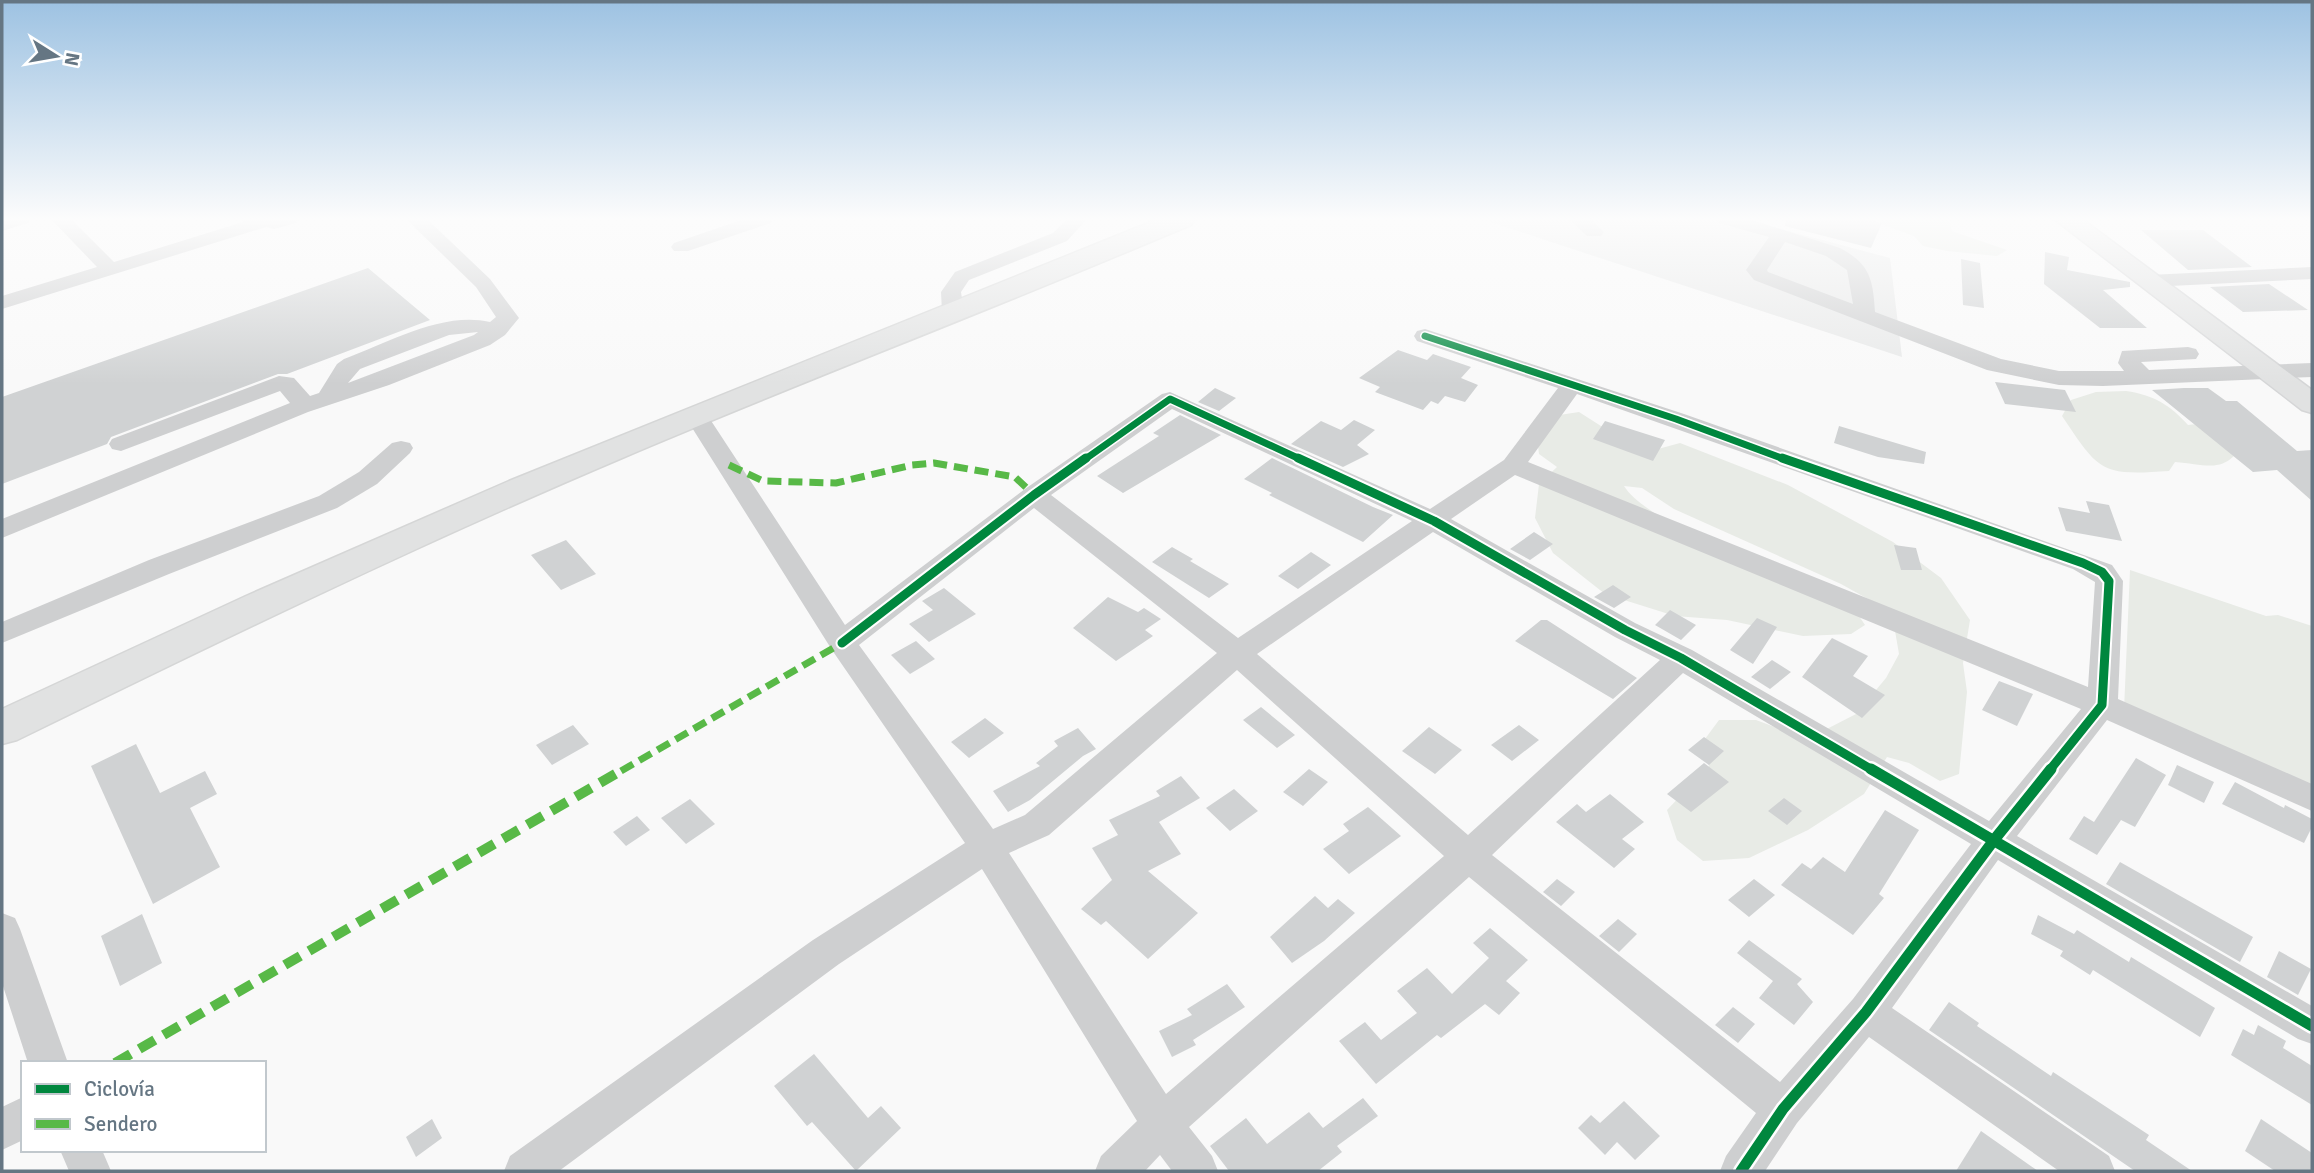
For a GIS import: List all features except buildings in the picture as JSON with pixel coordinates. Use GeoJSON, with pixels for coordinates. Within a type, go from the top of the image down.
{"type":"FeatureCollection","features":[{"type":"Feature","properties":{"kind":"highway"},"geometry":{"type":"LineString","coordinates":[[2,728],[438,524],[695,415],[953,312],[1025,274]]}},
{"type":"Feature","properties":{"kind":"main road"},"geometry":{"type":"LineString","coordinates":[[2139,274],[2312,404]]}},
{"type":"Feature","properties":{"kind":"street"},"geometry":{"type":"LineString","coordinates":[[2,303],[99,274]]}},
{"type":"Feature","properties":{"kind":"street"},"geometry":{"type":"LineString","coordinates":[[2,529],[328,398],[342,374],[352,364],[462,325],[497,330],[508,318],[484,283],[474,274]]}},
{"type":"Feature","properties":{"kind":"street"},"geometry":{"type":"LineString","coordinates":[[1758,274],[1995,365],[2023,372],[2059,378],[2312,370]]}},
{"type":"Feature","properties":{"kind":"street"},"geometry":{"type":"LineString","coordinates":[[1857,274],[1862,290],[1864,315]]}},
{"type":"Feature","properties":{"kind":"street"},"geometry":{"type":"LineString","coordinates":[[2149,281],[2297,274]]}},
{"type":"Feature","properties":{"kind":"street"},"geometry":{"type":"LineString","coordinates":[[1425,336],[1572,385],[2102,572],[2109,581],[2102,705],[1994,840],[1866,1012],[1783,1109],[1741,1171]]}},
{"type":"Feature","properties":{"kind":"street"},"geometry":{"type":"LineString","coordinates":[[2143,377],[2129,363],[2130,356],[2188,354]]}},
{"type":"Feature","properties":{"kind":"street"},"geometry":{"type":"LineString","coordinates":[[121,444],[279,383],[286,383],[303,404],[300,407]]}},
{"type":"Feature","properties":{"kind":"street"},"geometry":{"type":"LineString","coordinates":[[525,1171],[826,953],[987,847],[1037,825],[1237,653],[1513,465],[1572,385]]}},
{"type":"Feature","properties":{"kind":"street"},"geometry":{"type":"LineString","coordinates":[[842,643],[1034,495],[1170,399],[1434,521],[1625,630],[1681,657],[2312,1026]]}},
{"type":"Feature","properties":{"kind":"street"},"geometry":{"type":"LineString","coordinates":[[695,415],[842,643],[987,847],[1162,1124],[1197,1171]]}},
{"type":"Feature","properties":{"kind":"street"},"geometry":{"type":"LineString","coordinates":[[2,633],[159,567],[328,502],[368,478],[401,448]]}},
{"type":"Feature","properties":{"kind":"street"},"geometry":{"type":"LineString","coordinates":[[1513,465],[2102,705],[2312,798]]}},
{"type":"Feature","properties":{"kind":"street"},"geometry":{"type":"LineString","coordinates":[[1034,495],[1237,653],[1468,856],[1783,1109]]}},
{"type":"Feature","properties":{"kind":"street"},"geometry":{"type":"LineString","coordinates":[[1116,1171],[1162,1124],[1468,856],[1681,657]]}},
{"type":"Feature","properties":{"kind":"street"},"geometry":{"type":"LineString","coordinates":[[2,929],[47,1061]]}},
{"type":"Feature","properties":{"kind":"street"},"geometry":{"type":"LineString","coordinates":[[1866,1012],[2094,1171]]}},
{"type":"Feature","properties":{"kind":"street"},"geometry":{"type":"LineString","coordinates":[[2,1130],[21,1118]]}},
{"type":"Feature","properties":{"kind":"street"},"geometry":{"type":"LineString","coordinates":[[82,1152],[90,1171]]}},
{"type":"Feature","properties":{"kind":"shaded area"},"geometry":{"type":"Polygon","coordinates":[[[1648,274],[1892,274],[1902,357],[1648,274]]]}},
{"type":"Feature","properties":{"kind":"shaded area"},"geometry":{"type":"Polygon","coordinates":[[[2126,391],[2161,402],[2188,425],[2197,424],[2243,445],[2228,461],[2213,466],[2175,462],[2169,471],[2128,472],[2104,466],[2094,459],[2062,416],[2071,400],[2096,392],[2126,391]]]}},
{"type":"Feature","properties":{"kind":"shaded area"},"geometry":{"type":"Polygon","coordinates":[[[1579,412],[1634,447],[1658,449],[1680,443],[1788,485],[1893,542],[1941,578],[1970,620],[1963,663],[1967,692],[1959,774],[1940,781],[1909,763],[1887,757],[1864,794],[1808,830],[1749,858],[1703,861],[1677,840],[1667,810],[1709,766],[1702,743],[1719,720],[1756,720],[1791,733],[1819,733],[1856,714],[1886,678],[1899,654],[1894,625],[1877,604],[1841,584],[1674,509],[1642,488],[1624,486],[1639,502],[1694,536],[1853,607],[1865,625],[1851,634],[1803,636],[1727,620],[1675,616],[1605,594],[1553,553],[1535,518],[1539,484],[1557,467],[1539,454],[1537,439],[1540,418],[1579,412]]]}},
{"type":"Feature","properties":{"kind":"shaded area"},"geometry":{"type":"Polygon","coordinates":[[[2130,570],[2266,616],[2278,615],[2312,626],[2312,789],[2124,710],[2130,570]]]}},
{"type":"Feature","properties":{"kind":"marked path"},"geometry":{"type":"LineString","coordinates":[[729,465],[763,481],[836,483],[912,465],[934,463],[1015,477],[1034,495]]}},
{"type":"Feature","properties":{"kind":"marked path"},"geometry":{"type":"LineString","coordinates":[[118,1061],[842,643]]}},
{"type":"Feature","properties":{"kind":"cycle path"},"geometry":{"type":"LineString","coordinates":[[1425,336],[1676,419],[1899,501],[2083,563],[2102,572],[2109,581],[2102,705],[1994,840],[1866,1012],[1783,1109],[1741,1171]]}},
{"type":"Feature","properties":{"kind":"cycle path"},"geometry":{"type":"LineString","coordinates":[[842,643],[1034,495],[1170,399],[1434,521],[1625,630],[1681,658],[2312,1026]]}}]}
